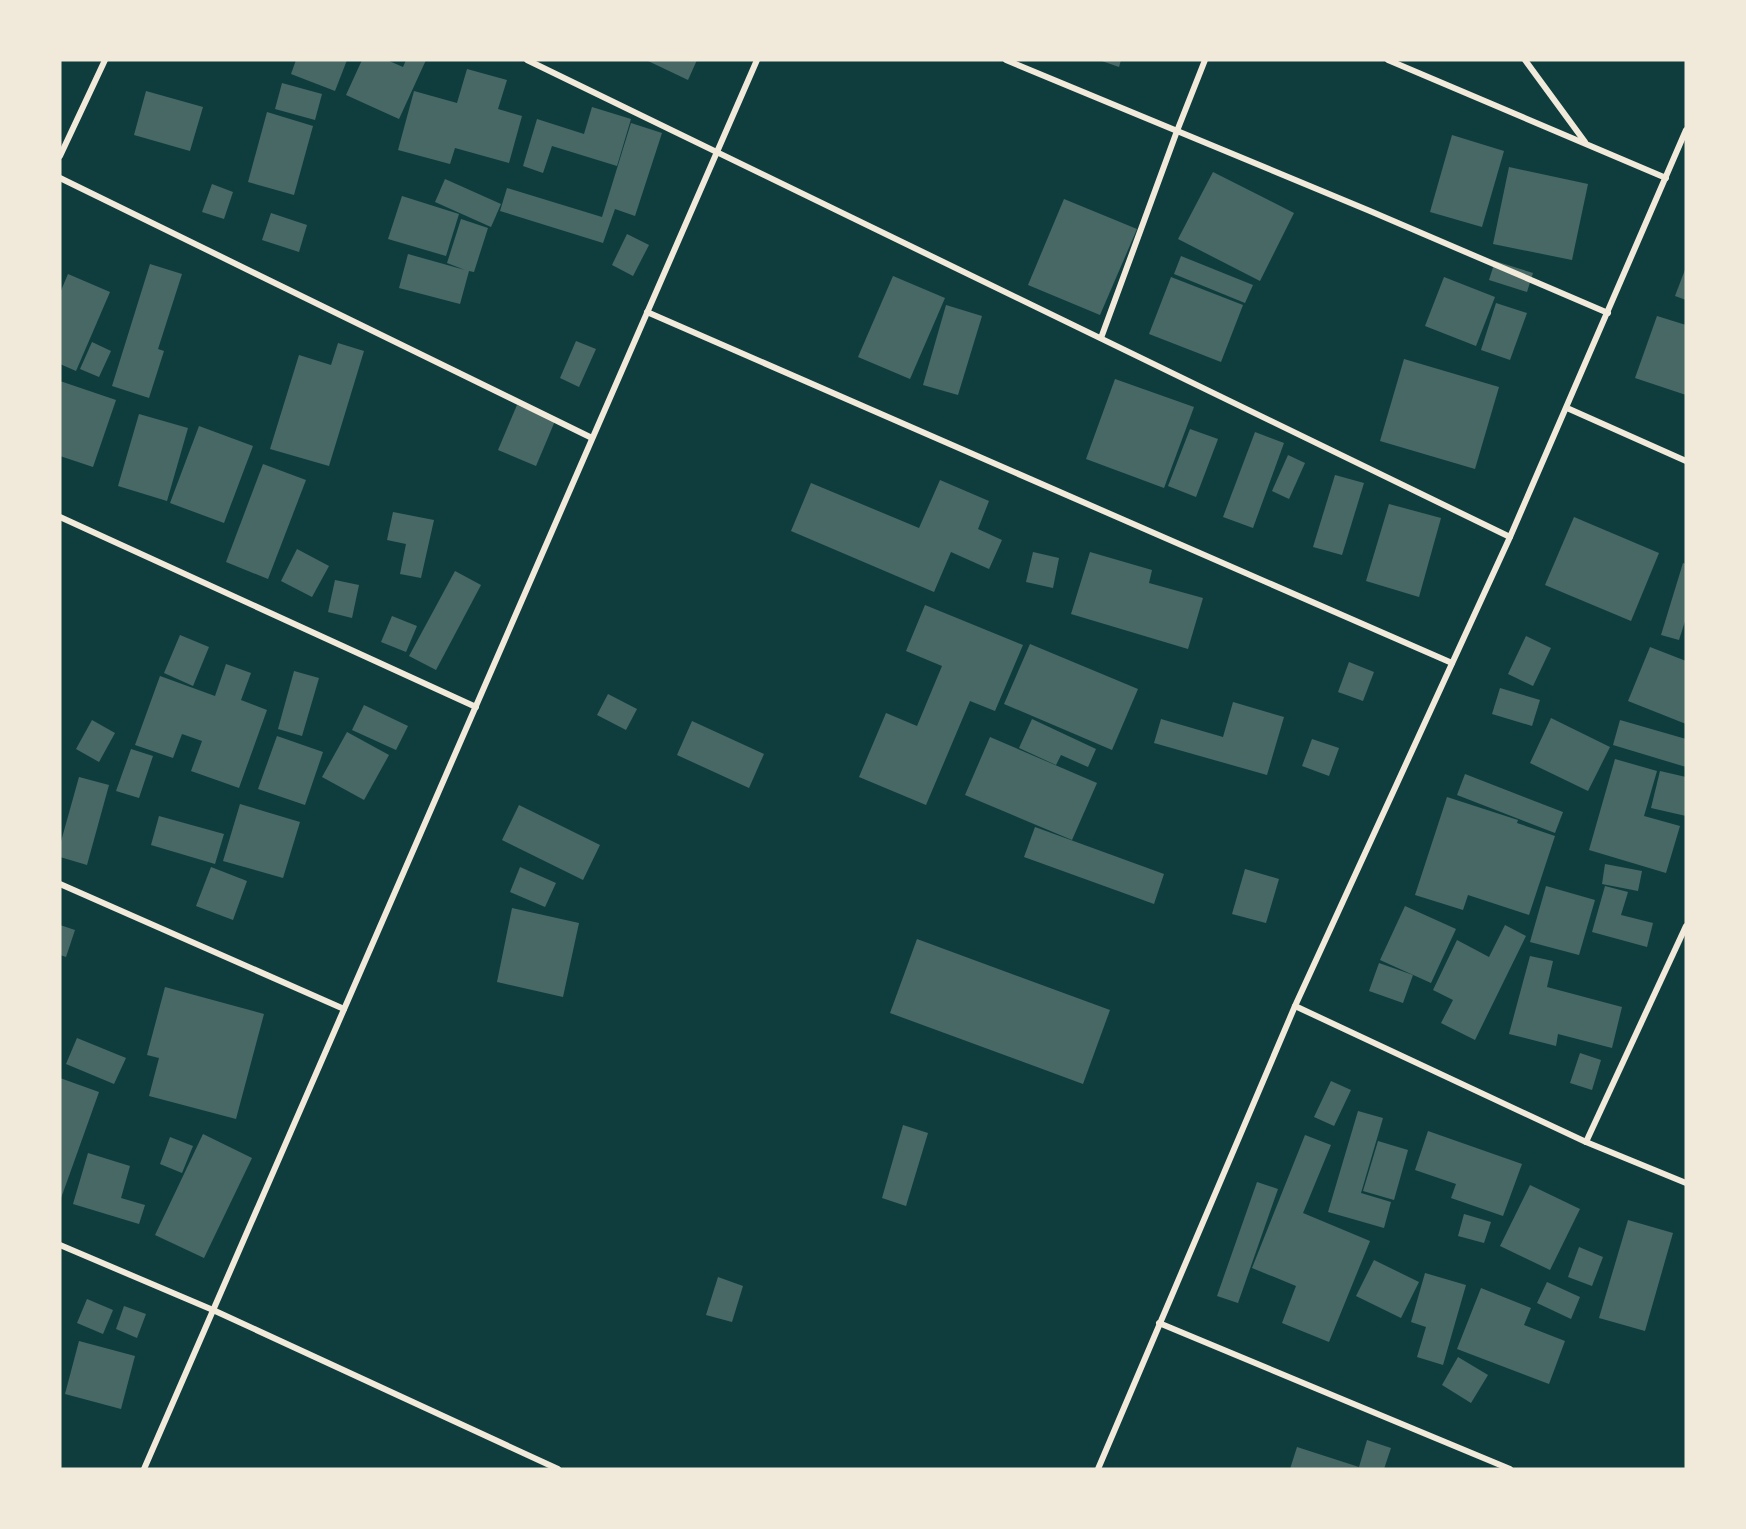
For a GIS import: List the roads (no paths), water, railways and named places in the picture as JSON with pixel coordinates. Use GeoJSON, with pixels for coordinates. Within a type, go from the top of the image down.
{"type":"FeatureCollection","features":[{"type":"Feature","properties":{"kind":"street"},"geometry":{"type":"LineString","coordinates":[[60,156],[105,60]]}},
{"type":"Feature","properties":{"kind":"street"},"geometry":{"type":"LineString","coordinates":[[527,60],[1510,537]]}},
{"type":"Feature","properties":{"kind":"street"},"geometry":{"type":"LineString","coordinates":[[144,1469],[757,60]]}},
{"type":"Feature","properties":{"kind":"street"},"geometry":{"type":"LineString","coordinates":[[1006,60],[1608,313]]}},
{"type":"Feature","properties":{"kind":"street"},"geometry":{"type":"LineString","coordinates":[[1101,338],[1205,60]]}},
{"type":"Feature","properties":{"kind":"street"},"geometry":{"type":"LineString","coordinates":[[1388,60],[1666,178]]}},
{"type":"Feature","properties":{"kind":"street"},"geometry":{"type":"LineString","coordinates":[[1525,60],[1586,144]]}},
{"type":"Feature","properties":{"kind":"street"},"geometry":{"type":"LineString","coordinates":[[1098,1469],[1295,1006],[1510,537],[1686,130]]}},
{"type":"Feature","properties":{"kind":"street"},"geometry":{"type":"LineString","coordinates":[[60,178],[592,438]]}},
{"type":"Feature","properties":{"kind":"street"},"geometry":{"type":"LineString","coordinates":[[647,312],[1452,663]]}},
{"type":"Feature","properties":{"kind":"street"},"geometry":{"type":"LineString","coordinates":[[1567,408],[1686,461]]}},
{"type":"Feature","properties":{"kind":"street"},"geometry":{"type":"LineString","coordinates":[[60,517],[476,707]]}},
{"type":"Feature","properties":{"kind":"street"},"geometry":{"type":"LineString","coordinates":[[60,884],[344,1009]]}},
{"type":"Feature","properties":{"kind":"street"},"geometry":{"type":"LineString","coordinates":[[1586,1142],[1686,926]]}},
{"type":"Feature","properties":{"kind":"street"},"geometry":{"type":"LineString","coordinates":[[1295,1006],[1586,1142],[1686,1183]]}},
{"type":"Feature","properties":{"kind":"street"},"geometry":{"type":"LineString","coordinates":[[60,1245],[213,1310],[558,1469]]}},
{"type":"Feature","properties":{"kind":"street"},"geometry":{"type":"LineString","coordinates":[[1159,1323],[1510,1469]]}}]}
